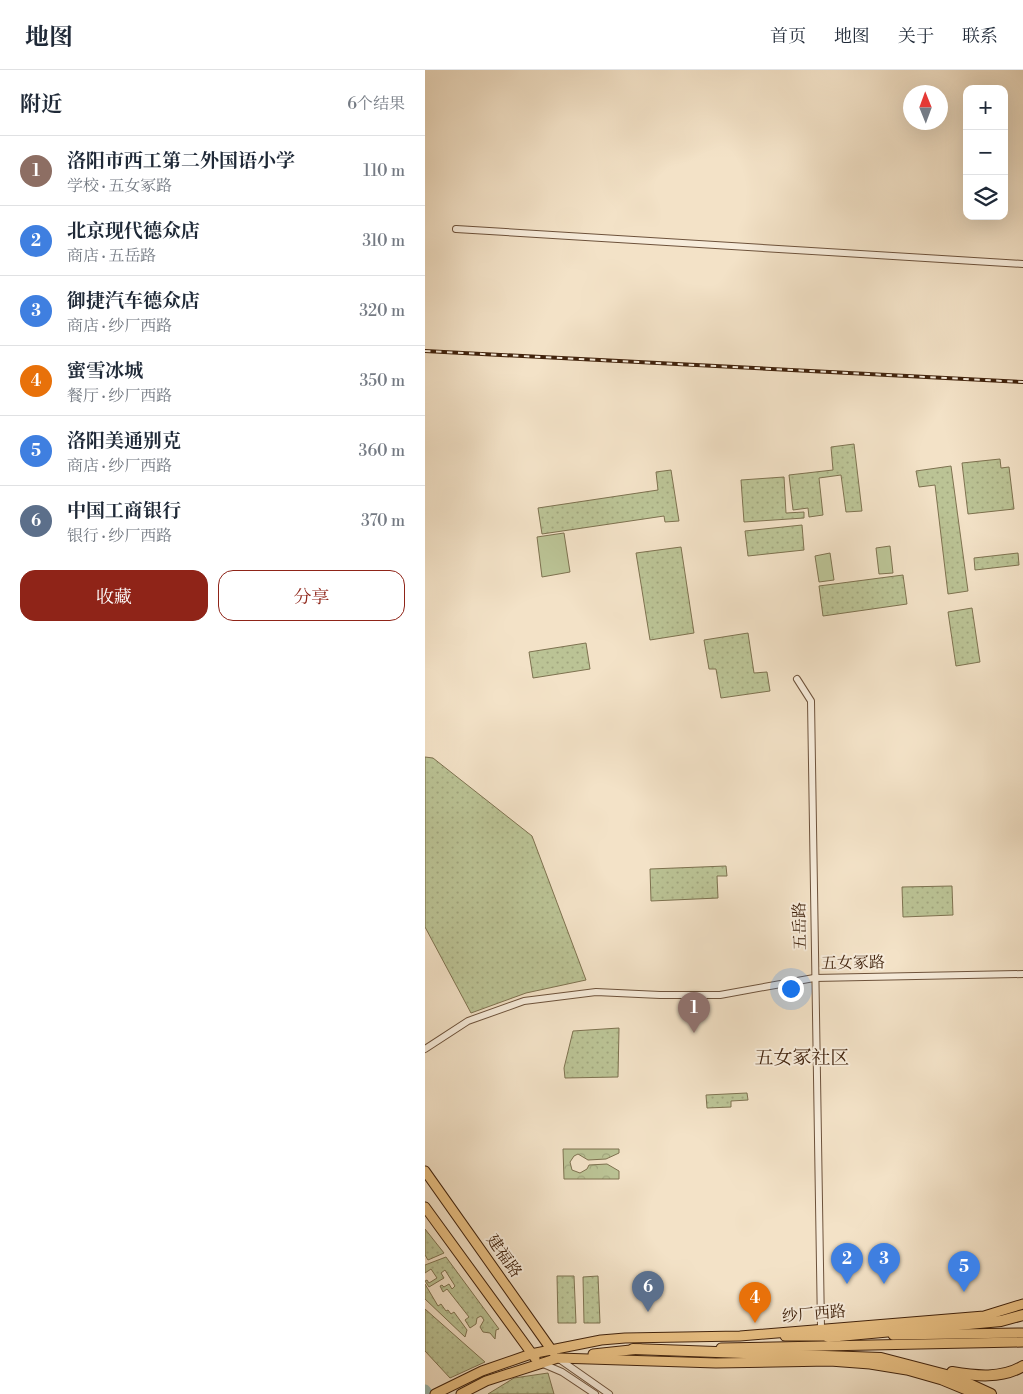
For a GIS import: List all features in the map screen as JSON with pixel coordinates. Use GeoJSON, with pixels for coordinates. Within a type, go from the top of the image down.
{"type":"FeatureCollection","features":[{"type":"Feature","properties":{"kind":"highway"},"geometry":{"type":"LineString","coordinates":[[828,1337],[1001,1322],[1023,1315]]}},
{"type":"Feature","properties":{"kind":"highway"},"geometry":{"type":"LineString","coordinates":[[633,1349],[741,1354],[852,1356],[900,1361],[984,1376],[1007,1373],[1023,1366]]}},
{"type":"Feature","properties":{"kind":"highway"},"geometry":{"type":"LineString","coordinates":[[900,1361],[954,1376],[991,1394]]}},
{"type":"Feature","properties":{"kind":"main road","name":"建福路"},"geometry":{"type":"LineString","coordinates":[[425,1171],[558,1358]]}},
{"type":"Feature","properties":{"kind":"main road"},"geometry":{"type":"LineString","coordinates":[[425,1207],[531,1354],[540,1363]]}},
{"type":"Feature","properties":{"kind":"main road","name":"纱厂西路"},"geometry":{"type":"LineString","coordinates":[[435,1394],[482,1371],[551,1349],[625,1338],[740,1336],[984,1316],[1023,1304]]}},
{"type":"Feature","properties":{"kind":"main road"},"geometry":{"type":"LineString","coordinates":[[740,1336],[828,1337],[1023,1333]]}},
{"type":"Feature","properties":{"kind":"main road"},"geometry":{"type":"LineString","coordinates":[[461,1394],[486,1381],[558,1358],[633,1349],[1023,1342]]}},
{"type":"Feature","properties":{"kind":"main road"},"geometry":{"type":"LineString","coordinates":[[558,1358],[716,1362],[830,1361],[870,1364],[907,1370],[943,1380],[977,1394]]}},
{"type":"Feature","properties":{"kind":"street"},"geometry":{"type":"LineString","coordinates":[[456,230],[1023,264]]}},
{"type":"Feature","properties":{"kind":"street","name":"五岳路"},"geometry":{"type":"LineString","coordinates":[[797,679],[811,700],[814,978],[821,1231],[821,1328]]}},
{"type":"Feature","properties":{"kind":"street","name":"五女冢路"},"geometry":{"type":"LineString","coordinates":[[425,1049],[468,1021],[523,1000],[596,992],[660,995],[720,994],[814,978],[1023,974]]}},
{"type":"Feature","properties":{"kind":"street"},"geometry":{"type":"LineString","coordinates":[[558,1358],[609,1394]]}},
{"type":"Feature","properties":{"kind":"street"},"geometry":{"type":"LineString","coordinates":[[540,1363],[562,1372],[595,1394]]}},
{"type":"Feature","properties":{"kind":"green space"},"geometry":{"type":"Polygon","coordinates":[[[854,444],[862,511],[846,512],[841,475],[819,478],[823,515],[809,517],[808,508],[793,510],[789,475],[833,470],[831,447],[854,444]]]}},
{"type":"Feature","properties":{"kind":"green space"},"geometry":{"type":"Polygon","coordinates":[[[1000,459],[1001,468],[1009,467],[1014,509],[968,514],[962,463],[1000,459]]]}},
{"type":"Feature","properties":{"kind":"green space"},"geometry":{"type":"Polygon","coordinates":[[[951,466],[968,591],[948,594],[935,485],[919,487],[916,471],[951,466]]]}},
{"type":"Feature","properties":{"kind":"green space"},"geometry":{"type":"Polygon","coordinates":[[[671,470],[679,521],[665,522],[664,516],[542,534],[538,508],[658,490],[656,472],[671,470]]]}},
{"type":"Feature","properties":{"kind":"green space"},"geometry":{"type":"Polygon","coordinates":[[[784,477],[786,513],[804,512],[804,518],[744,522],[741,480],[784,477]]]}},
{"type":"Feature","properties":{"kind":"green space"},"geometry":{"type":"Polygon","coordinates":[[[802,525],[804,550],[748,556],[745,531],[802,525]]]}},
{"type":"Feature","properties":{"kind":"green space"},"geometry":{"type":"Polygon","coordinates":[[[564,533],[570,572],[542,577],[537,537],[564,533]]]}},
{"type":"Feature","properties":{"kind":"green space"},"geometry":{"type":"Polygon","coordinates":[[[890,546],[893,573],[879,574],[876,548],[890,546]]]}},
{"type":"Feature","properties":{"kind":"green space"},"geometry":{"type":"Polygon","coordinates":[[[681,547],[694,633],[650,640],[636,553],[681,547]]]}},
{"type":"Feature","properties":{"kind":"green space"},"geometry":{"type":"Polygon","coordinates":[[[830,553],[834,580],[819,582],[815,556],[830,553]]]}},
{"type":"Feature","properties":{"kind":"green space"},"geometry":{"type":"Polygon","coordinates":[[[1018,553],[1019,565],[975,570],[974,558],[1018,553]]]}},
{"type":"Feature","properties":{"kind":"green space"},"geometry":{"type":"Polygon","coordinates":[[[903,575],[907,604],[823,616],[819,586],[903,575]]]}},
{"type":"Feature","properties":{"kind":"green space"},"geometry":{"type":"Polygon","coordinates":[[[972,608],[980,662],[956,666],[948,612],[972,608]]]}},
{"type":"Feature","properties":{"kind":"green space"},"geometry":{"type":"Polygon","coordinates":[[[748,633],[754,673],[767,672],[770,691],[721,698],[716,669],[709,669],[704,640],[748,633]]]}},
{"type":"Feature","properties":{"kind":"green space"},"geometry":{"type":"Polygon","coordinates":[[[586,643],[590,669],[533,678],[529,652],[586,643]]]}},
{"type":"Feature","properties":{"kind":"green space"},"geometry":{"type":"Polygon","coordinates":[[[425,757],[433,758],[532,836],[586,980],[526,993],[471,1013],[425,927],[425,757]]]}},
{"type":"Feature","properties":{"kind":"green space"},"geometry":{"type":"Polygon","coordinates":[[[726,866],[727,876],[717,876],[718,898],[651,901],[650,869],[726,866]]]}},
{"type":"Feature","properties":{"kind":"green space"},"geometry":{"type":"Polygon","coordinates":[[[952,886],[953,915],[903,917],[902,887],[952,886]]]}},
{"type":"Feature","properties":{"kind":"green space"},"geometry":{"type":"Polygon","coordinates":[[[619,1028],[618,1077],[565,1078],[564,1068],[573,1031],[619,1028]]]}},
{"type":"Feature","properties":{"kind":"green space"},"geometry":{"type":"Polygon","coordinates":[[[747,1093],[748,1100],[731,1101],[731,1107],[707,1108],[706,1095],[747,1093]]]}},
{"type":"Feature","properties":{"kind":"green space"},"geometry":{"type":"Polygon","coordinates":[[[563,1149],[619,1149],[619,1153],[606,1159],[588,1160],[578,1154],[570,1162],[572,1170],[580,1173],[587,1169],[589,1165],[607,1164],[619,1171],[619,1179],[564,1179],[563,1149]]]}},
{"type":"Feature","properties":{"kind":"green space"},"geometry":{"type":"Polygon","coordinates":[[[425,1229],[444,1253],[428,1260],[425,1255],[425,1229]]]}},
{"type":"Feature","properties":{"kind":"green space"},"geometry":{"type":"Polygon","coordinates":[[[446,1257],[499,1329],[496,1330],[495,1339],[490,1333],[483,1332],[480,1327],[484,1320],[481,1316],[477,1318],[476,1324],[470,1328],[465,1320],[469,1317],[447,1289],[443,1292],[440,1286],[442,1285],[444,1287],[449,1284],[452,1289],[455,1286],[445,1270],[441,1273],[444,1278],[429,1287],[425,1281],[427,1280],[429,1283],[437,1278],[431,1269],[425,1273],[425,1265],[446,1257]]]}},
{"type":"Feature","properties":{"kind":"green space"},"geometry":{"type":"Polygon","coordinates":[[[557,1276],[574,1276],[576,1323],[558,1323],[557,1276]]]}},
{"type":"Feature","properties":{"kind":"green space"},"geometry":{"type":"Polygon","coordinates":[[[598,1276],[600,1323],[584,1323],[583,1277],[598,1276]]]}},
{"type":"Feature","properties":{"kind":"green space"},"geometry":{"type":"Polygon","coordinates":[[[425,1284],[438,1306],[441,1304],[451,1314],[454,1312],[467,1330],[465,1337],[425,1299],[425,1284]]]}},
{"type":"Feature","properties":{"kind":"green space"},"geometry":{"type":"Polygon","coordinates":[[[425,1309],[485,1362],[450,1378],[425,1351],[425,1309]]]}},
{"type":"Feature","properties":{"kind":"green space"},"geometry":{"type":"Polygon","coordinates":[[[548,1373],[554,1394],[488,1394],[514,1378],[548,1373]]]}},
{"type":"Feature","properties":{"kind":"waterway"},"geometry":{"type":"LineString","coordinates":[[425,1390],[428,1394]]}},
{"type":"Feature","properties":{"kind":"railway"},"geometry":{"type":"LineString","coordinates":[[425,351],[1023,382]]}},
{"type":"Feature","properties":{"kind":"place","name":"洛阳市西工第二外国语小学"},"geometry":{"type":"Point","coordinates":[694,1033]}},
{"type":"Feature","properties":{"kind":"place","name":"北京现代德众店"},"geometry":{"type":"Point","coordinates":[847,1284]}},
{"type":"Feature","properties":{"kind":"place","name":"御捷汽车德众店"},"geometry":{"type":"Point","coordinates":[884,1284]}},
{"type":"Feature","properties":{"kind":"place","name":"洛阳美通别克"},"geometry":{"type":"Point","coordinates":[964,1292]}},
{"type":"Feature","properties":{"kind":"place","name":"中国工商银行"},"geometry":{"type":"Point","coordinates":[648,1312]}},
{"type":"Feature","properties":{"kind":"place","name":"蜜雪冰城"},"geometry":{"type":"Point","coordinates":[755,1323]}},
{"type":"Feature","properties":{"kind":"district","name":"五女冢社区"},"geometry":{"type":"Point","coordinates":[802,1058]}}]}
